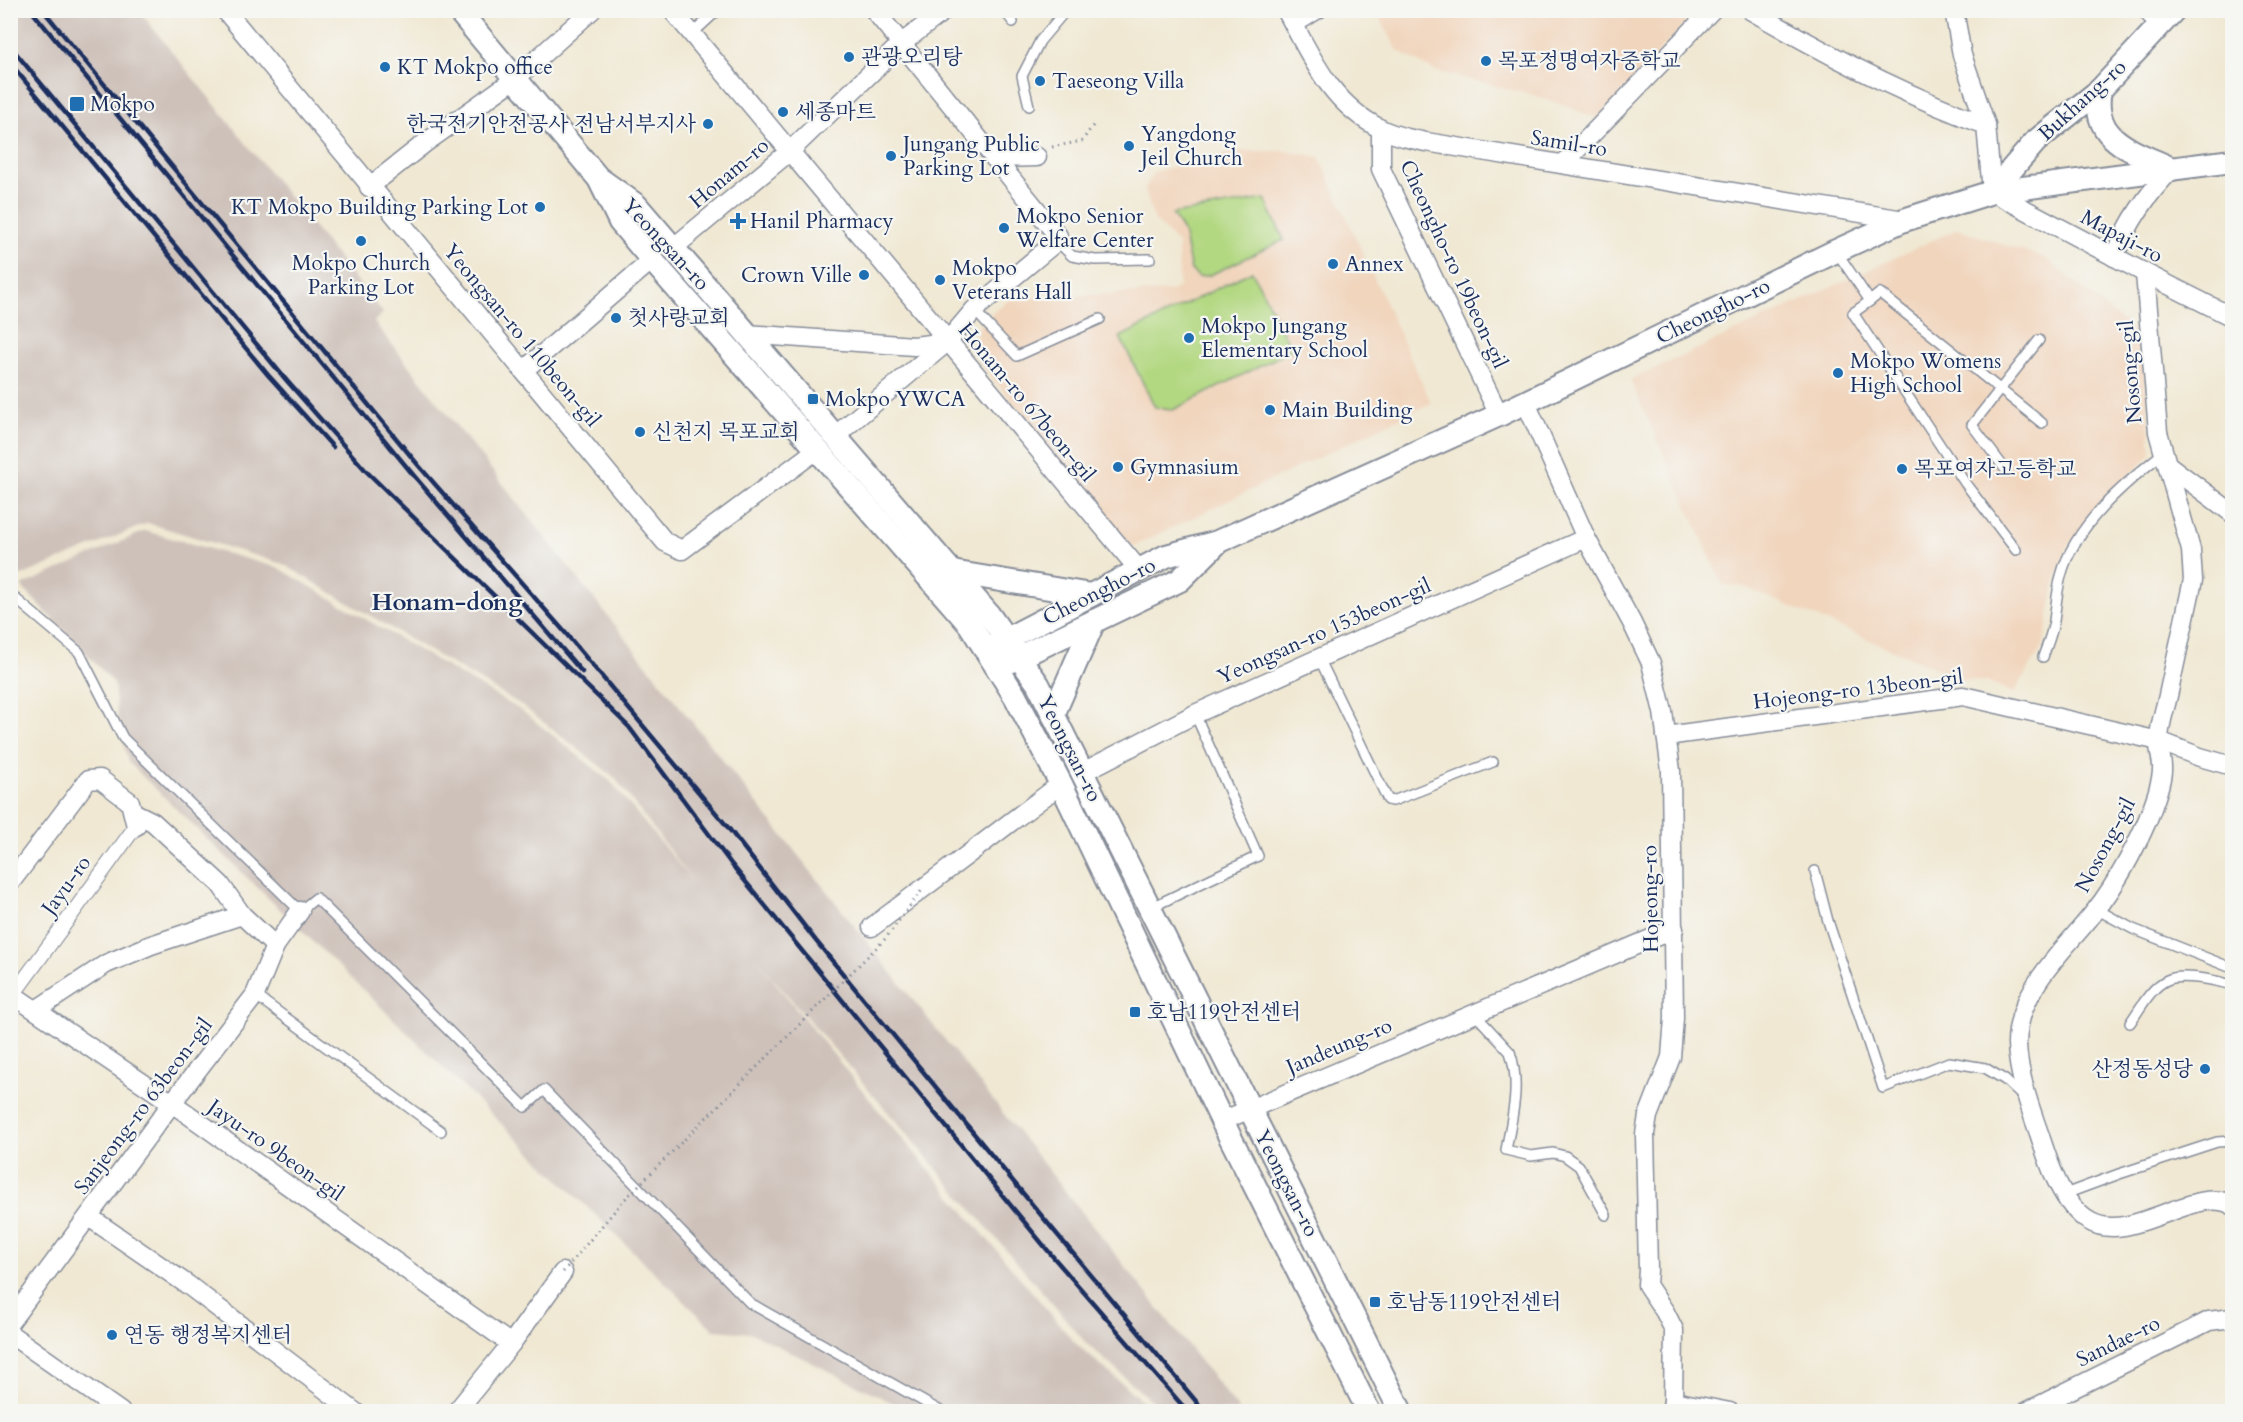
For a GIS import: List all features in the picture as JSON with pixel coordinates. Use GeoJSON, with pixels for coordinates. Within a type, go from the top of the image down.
{"type":"FeatureCollection","features":[{"type":"Feature","properties":{"kind":"street","name":"Yeongsan-ro 110beon-gil"},"geometry":{"type":"LineString","coordinates":[[225,10],[369,187],[524,370],[665,542],[682,550],[826,442]]}},
{"type":"Feature","properties":{"kind":"street","name":"Yeongsan-ro"},"geometry":{"type":"LineString","coordinates":[[458,10],[599,179],[620,222],[652,260],[952,572],[989,615],[1038,684],[1401,1412]]}},
{"type":"Feature","properties":{"kind":"street"},"geometry":{"type":"LineString","coordinates":[[369,187],[425,143],[515,79],[592,10]]}},
{"type":"Feature","properties":{"kind":"street","name":"Honam-ro 67beon-gil"},"geometry":{"type":"LineString","coordinates":[[672,10],[1139,570]]}},
{"type":"Feature","properties":{"kind":"street"},"geometry":{"type":"LineString","coordinates":[[826,442],[947,342],[974,310],[1057,241],[1058,236],[874,10]]}},
{"type":"Feature","properties":{"kind":"street","name":"Honam-ro"},"geometry":{"type":"LineString","coordinates":[[673,248],[789,152],[902,44],[945,10]]}},
{"type":"Feature","properties":{"kind":"street","name":"Samil-ro"},"geometry":{"type":"LineString","coordinates":[[1286,10],[1309,55],[1331,88],[1349,109],[1382,129],[1426,142],[1904,220]]}},
{"type":"Feature","properties":{"kind":"street"},"geometry":{"type":"LineString","coordinates":[[1563,164],[1712,10]]}},
{"type":"Feature","properties":{"kind":"street"},"geometry":{"type":"LineString","coordinates":[[1750,10],[1812,45],[1950,112],[1986,125]]}},
{"type":"Feature","properties":{"kind":"street"},"geometry":{"type":"LineString","coordinates":[[1954,10],[1962,55],[1986,125],[1992,192]]}},
{"type":"Feature","properties":{"kind":"street","name":"Bukhang-ro"},"geometry":{"type":"LineString","coordinates":[[1992,192],[2036,141],[2100,90],[2174,10]]}},
{"type":"Feature","properties":{"kind":"street"},"geometry":{"type":"LineString","coordinates":[[2100,90],[2097,110],[2104,130],[2129,149],[2172,169],[2140,206],[2126,229],[2114,257]]}},
{"type":"Feature","properties":{"kind":"street","name":"Cheongho-ro 19beon-gil"},"geometry":{"type":"LineString","coordinates":[[1382,129],[1381,169],[1499,415]]}},
{"type":"Feature","properties":{"kind":"street"},"geometry":{"type":"LineString","coordinates":[[994,159],[1036,157]]}},
{"type":"Feature","properties":{"kind":"street","name":"Cheongho-ro"},"geometry":{"type":"LineString","coordinates":[[991,659],[1006,639],[1166,556],[1217,543],[1526,403],[1904,220],[1992,192],[2232,161]]}},
{"type":"Feature","properties":{"kind":"street","name":"Yeongsan-ro"},"geometry":{"type":"LineString","coordinates":[[599,179],[636,205],[746,334],[826,442],[970,625],[1015,696],[1061,784],[1222,1121],[1369,1412]]}},
{"type":"Feature","properties":{"kind":"street","name":"Mapaji-ro"},"geometry":{"type":"LineString","coordinates":[[1992,192],[2232,317]]}},
{"type":"Feature","properties":{"kind":"street"},"geometry":{"type":"LineString","coordinates":[[524,370],[652,260]]}},
{"type":"Feature","properties":{"kind":"street","name":"Nosong-gil"},"geometry":{"type":"LineString","coordinates":[[2145,273],[2158,432],[2191,550],[2193,580],[2158,741],[2162,773],[2148,818],[2115,882],[2042,975],[2022,1013],[2017,1044],[2020,1065],[2051,1170],[2079,1214],[2090,1221],[2111,1227],[2125,1226],[2203,1202],[2223,1200],[2232,1205]]}},
{"type":"Feature","properties":{"kind":"street"},"geometry":{"type":"LineString","coordinates":[[746,334],[914,346],[947,342]]}},
{"type":"Feature","properties":{"kind":"street","name":"Hojeong-ro"},"geometry":{"type":"LineString","coordinates":[[1526,403],[1586,538],[1651,663],[1663,712],[1671,771],[1674,1017],[1671,1057],[1648,1116],[1645,1134],[1647,1285],[1674,1330],[1672,1406]]}},
{"type":"Feature","properties":{"kind":"street"},"geometry":{"type":"LineString","coordinates":[[2165,459],[2232,513]]}},
{"type":"Feature","properties":{"kind":"street","name":"Yeongsan-ro 153beon-gil"},"geometry":{"type":"LineString","coordinates":[[1083,772],[1195,714],[1586,538]]}},
{"type":"Feature","properties":{"kind":"street","name":"Cheongho-ro"},"geometry":{"type":"LineString","coordinates":[[991,659],[1019,658],[1180,580],[1217,543]]}},
{"type":"Feature","properties":{"kind":"street"},"geometry":{"type":"LineString","coordinates":[[952,572],[1091,595]]}},
{"type":"Feature","properties":{"kind":"street"},"geometry":{"type":"LineString","coordinates":[[1053,715],[1094,621]]}},
{"type":"Feature","properties":{"kind":"street","name":"Hojeong-ro 13beon-gil"},"geometry":{"type":"LineString","coordinates":[[1666,736],[1963,696],[2158,741],[2232,766]]}},
{"type":"Feature","properties":{"kind":"street"},"geometry":{"type":"LineString","coordinates":[[10,884],[88,780],[100,779],[130,802],[134,819],[153,822],[220,884],[242,915],[275,946]]}},
{"type":"Feature","properties":{"kind":"street"},"geometry":{"type":"LineString","coordinates":[[872,927],[1061,784]]}},
{"type":"Feature","properties":{"kind":"street","name":"Jayu-ro"},"geometry":{"type":"LineString","coordinates":[[11,996],[134,819]]}},
{"type":"Feature","properties":{"kind":"street","name":"Sanjeong-ro 63beon-gil"},"geometry":{"type":"LineString","coordinates":[[10,1322],[255,995],[275,946],[300,911]]}},
{"type":"Feature","properties":{"kind":"street"},"geometry":{"type":"LineString","coordinates":[[36,1010],[106,964],[151,945],[242,915]]}},
{"type":"Feature","properties":{"kind":"street","name":"Jandeung-ro"},"geometry":{"type":"LineString","coordinates":[[1222,1121],[1674,929]]}},
{"type":"Feature","properties":{"kind":"street","name":"Jayu-ro 9beon-gil"},"geometry":{"type":"LineString","coordinates":[[11,996],[36,1010],[172,1103],[511,1344]]}},
{"type":"Feature","properties":{"kind":"street"},"geometry":{"type":"LineString","coordinates":[[89,1217],[188,1285],[355,1412]]}},
{"type":"Feature","properties":{"kind":"street"},"geometry":{"type":"LineString","coordinates":[[456,1412],[511,1344],[563,1272]]}},
{"type":"Feature","properties":{"kind":"street","name":"Sandae-ro"},"geometry":{"type":"LineString","coordinates":[[2026,1412],[2209,1321],[2232,1318]]}},
{"type":"Feature","properties":{"kind":"street"},"geometry":{"type":"LineString","coordinates":[[10,1334],[121,1412]]}},
{"type":"Feature","properties":{"kind":"street"},"geometry":{"type":"LineString","coordinates":[[1672,1406],[1731,1412]]}},
{"type":"Feature","properties":{"kind":"lane"},"geometry":{"type":"LineString","coordinates":[[692,34],[718,10]]}},
{"type":"Feature","properties":{"kind":"lane"},"geometry":{"type":"LineString","coordinates":[[1005,10],[1013,22]]}},
{"type":"Feature","properties":{"kind":"lane"},"geometry":{"type":"LineString","coordinates":[[1029,106],[1022,76],[1040,41],[1066,10]]}},
{"type":"Feature","properties":{"kind":"lane"},"geometry":{"type":"LineString","coordinates":[[1296,28],[1325,10]]}},
{"type":"Feature","properties":{"kind":"lane"},"geometry":{"type":"LineString","coordinates":[[2140,10],[2157,28]]}},
{"type":"Feature","properties":{"kind":"lane"},"geometry":{"type":"LineString","coordinates":[[1057,241],[1072,256],[1095,260],[1150,259]]}},
{"type":"Feature","properties":{"kind":"lane"},"geometry":{"type":"LineString","coordinates":[[1836,251],[1870,301]]}},
{"type":"Feature","properties":{"kind":"lane"},"geometry":{"type":"LineString","coordinates":[[2016,550],[1965,483],[1853,313],[1880,293],[2042,423]]}},
{"type":"Feature","properties":{"kind":"lane"},"geometry":{"type":"LineString","coordinates":[[974,310],[1017,356],[1100,319]]}},
{"type":"Feature","properties":{"kind":"lane"},"geometry":{"type":"LineString","coordinates":[[2005,469],[1972,425],[2039,340]]}},
{"type":"Feature","properties":{"kind":"lane"},"geometry":{"type":"LineString","coordinates":[[2043,657],[2054,623],[2055,603],[2062,573],[2070,552],[2108,500],[2135,474],[2165,459]]}},
{"type":"Feature","properties":{"kind":"lane"},"geometry":{"type":"LineString","coordinates":[[10,594],[79,652],[123,738],[300,911],[316,898],[525,1107],[544,1090],[750,1303],[942,1412]]}},
{"type":"Feature","properties":{"kind":"lane"},"geometry":{"type":"LineString","coordinates":[[1319,658],[1388,800],[1393,801],[1493,762]]}},
{"type":"Feature","properties":{"kind":"lane"},"geometry":{"type":"LineString","coordinates":[[1150,908],[1258,856],[1195,714]]}},
{"type":"Feature","properties":{"kind":"lane"},"geometry":{"type":"LineString","coordinates":[[1815,871],[1828,921],[1883,1088],[1949,1062],[1985,1068],[2000,1077],[2030,1102]]}},
{"type":"Feature","properties":{"kind":"lane"},"geometry":{"type":"LineString","coordinates":[[2096,909],[2133,929],[2232,968]]}},
{"type":"Feature","properties":{"kind":"lane"},"geometry":{"type":"LineString","coordinates":[[2130,1023],[2148,998],[2166,980],[2175,977],[2232,985]]}},
{"type":"Feature","properties":{"kind":"lane"},"geometry":{"type":"LineString","coordinates":[[255,995],[441,1131]]}},
{"type":"Feature","properties":{"kind":"lane"},"geometry":{"type":"LineString","coordinates":[[1474,1013],[1510,1052],[1512,1059],[1515,1072],[1514,1108],[1506,1150],[1531,1156],[1553,1153],[1565,1156],[1579,1166],[1606,1215]]}},
{"type":"Feature","properties":{"kind":"lane"},"geometry":{"type":"LineString","coordinates":[[2065,1194],[2217,1142],[2232,1141]]}},
{"type":"Feature","properties":{"kind":"path"},"geometry":{"type":"LineString","coordinates":[[1036,157],[1043,148],[1082,141],[1094,124]]}},
{"type":"Feature","properties":{"kind":"path"},"geometry":{"type":"LineString","coordinates":[[563,1272],[623,1201],[885,939],[922,890]]}},
{"type":"Feature","properties":{"kind":"shaded area"},"geometry":{"type":"Polygon","coordinates":[[[10,11],[139,11],[383,313],[374,322],[1240,1411],[1163,1411],[1087,1344],[753,955],[880,1112],[1076,1344],[1154,1411],[909,1411],[752,1333],[714,1330],[128,762],[117,714],[114,683],[21,586],[145,531],[279,568],[522,711],[610,781],[695,884],[614,777],[521,705],[283,564],[148,523],[16,578],[11,574],[10,11]]]}},
{"type":"Feature","properties":{"kind":"shaded area"},"geometry":{"type":"Polygon","coordinates":[[[1376,11],[1697,11],[1597,118],[1537,96],[1435,71],[1398,51],[1376,11]]]}},
{"type":"Feature","properties":{"kind":"shaded area","name":"Mokpo Jungang Elementary School"},"geometry":{"type":"Polygon","coordinates":[[[1232,151],[1282,151],[1319,157],[1431,403],[1134,546],[1125,541],[973,354],[980,323],[1010,299],[1172,291],[1179,287],[1178,243],[1154,220],[1145,189],[1154,172],[1232,151]]]}},
{"type":"Feature","properties":{"kind":"shaded area","name":"목포여자고등학교"},"geometry":{"type":"Polygon","coordinates":[[[1957,229],[2045,258],[2143,338],[2151,454],[2100,505],[2067,548],[2056,579],[2043,646],[2014,693],[1986,681],[1964,680],[1742,586],[1723,585],[1630,380],[1957,229]]]}},
{"type":"Feature","properties":{"kind":"green space"},"geometry":{"type":"Polygon","coordinates":[[[1265,199],[1284,240],[1210,275],[1199,277],[1191,270],[1183,231],[1172,214],[1265,199]]]}},
{"type":"Feature","properties":{"kind":"green space"},"geometry":{"type":"Polygon","coordinates":[[[1252,271],[1292,350],[1173,410],[1155,407],[1120,337],[1252,271]]]}},
{"type":"Feature","properties":{"kind":"railway"},"geometry":{"type":"LineString","coordinates":[[31,10],[415,477],[582,672]]}},
{"type":"Feature","properties":{"kind":"railway"},"geometry":{"type":"LineString","coordinates":[[43,10],[419,466],[563,630],[726,825],[816,941],[1205,1412]]}},
{"type":"Feature","properties":{"kind":"railway"},"geometry":{"type":"LineString","coordinates":[[10,46],[287,381],[367,472],[629,727],[732,865],[856,1017],[1054,1258],[1188,1412]]}},
{"type":"Feature","properties":{"kind":"railway"},"geometry":{"type":"LineString","coordinates":[[10,63],[268,375],[333,447]]}},
{"type":"Feature","properties":{"kind":"place","name":"관광오리탕"},"geometry":{"type":"Point","coordinates":[849,57]}},
{"type":"Feature","properties":{"kind":"place","name":"목포정명여자중학교"},"geometry":{"type":"Point","coordinates":[1486,61]}},
{"type":"Feature","properties":{"kind":"place","name":"KT Mokpo office"},"geometry":{"type":"Point","coordinates":[385,67]}},
{"type":"Feature","properties":{"kind":"place","name":"Taeseong Villa"},"geometry":{"type":"Point","coordinates":[1040,81]}},
{"type":"Feature","properties":{"kind":"place","name":"Mokpo"},"geometry":{"type":"Point","coordinates":[77,104]}},
{"type":"Feature","properties":{"kind":"place","name":"세종마트"},"geometry":{"type":"Point","coordinates":[783,112]}},
{"type":"Feature","properties":{"kind":"place","name":"한국전기안전공사 전남서부지사"},"geometry":{"type":"Point","coordinates":[708,124]}},
{"type":"Feature","properties":{"kind":"place","name":"Yangdong Jeil Church"},"geometry":{"type":"Point","coordinates":[1129,146]}},
{"type":"Feature","properties":{"kind":"place","name":"Jungang Public Parking Lot"},"geometry":{"type":"Point","coordinates":[891,156]}},
{"type":"Feature","properties":{"kind":"place","name":"KT Mokpo Building Parking Lot"},"geometry":{"type":"Point","coordinates":[540,207]}},
{"type":"Feature","properties":{"kind":"place","name":"Hanil Pharmacy"},"geometry":{"type":"Point","coordinates":[738,221]}},
{"type":"Feature","properties":{"kind":"place","name":"Mokpo Senior Welfare Center"},"geometry":{"type":"Point","coordinates":[1004,228]}},
{"type":"Feature","properties":{"kind":"place","name":"Mokpo Church Parking Lot"},"geometry":{"type":"Point","coordinates":[361,241]}},
{"type":"Feature","properties":{"kind":"place","name":"Annex"},"geometry":{"type":"Point","coordinates":[1333,264]}},
{"type":"Feature","properties":{"kind":"place","name":"Crown Ville"},"geometry":{"type":"Point","coordinates":[864,275]}},
{"type":"Feature","properties":{"kind":"place","name":"Mokpo Veterans Hall"},"geometry":{"type":"Point","coordinates":[940,280]}},
{"type":"Feature","properties":{"kind":"place","name":"첫사랑교회"},"geometry":{"type":"Point","coordinates":[616,318]}},
{"type":"Feature","properties":{"kind":"place","name":"Mokpo Jungang Elementary School"},"geometry":{"type":"Point","coordinates":[1189,338]}},
{"type":"Feature","properties":{"kind":"place","name":"Mokpo Womens High School"},"geometry":{"type":"Point","coordinates":[1838,373]}},
{"type":"Feature","properties":{"kind":"place","name":"Mokpo YWCA"},"geometry":{"type":"Point","coordinates":[813,399]}},
{"type":"Feature","properties":{"kind":"place","name":"Main Building"},"geometry":{"type":"Point","coordinates":[1270,410]}},
{"type":"Feature","properties":{"kind":"place","name":"신천지 목포교회"},"geometry":{"type":"Point","coordinates":[640,432]}},
{"type":"Feature","properties":{"kind":"place","name":"Gymnasium"},"geometry":{"type":"Point","coordinates":[1118,467]}},
{"type":"Feature","properties":{"kind":"place","name":"목포여자고등학교"},"geometry":{"type":"Point","coordinates":[1902,469]}},
{"type":"Feature","properties":{"kind":"place","name":"호남119안전센터"},"geometry":{"type":"Point","coordinates":[1135,1012]}},
{"type":"Feature","properties":{"kind":"place","name":"산정동성당"},"geometry":{"type":"Point","coordinates":[2205,1069]}},
{"type":"Feature","properties":{"kind":"place","name":"호남동119안전센터"},"geometry":{"type":"Point","coordinates":[1375,1302]}},
{"type":"Feature","properties":{"kind":"place","name":"연동 행정복지센터"},"geometry":{"type":"Point","coordinates":[112,1335]}},
{"type":"Feature","properties":{"kind":"district","name":"Honam-dong"},"geometry":{"type":"Point","coordinates":[447,602]}}]}
